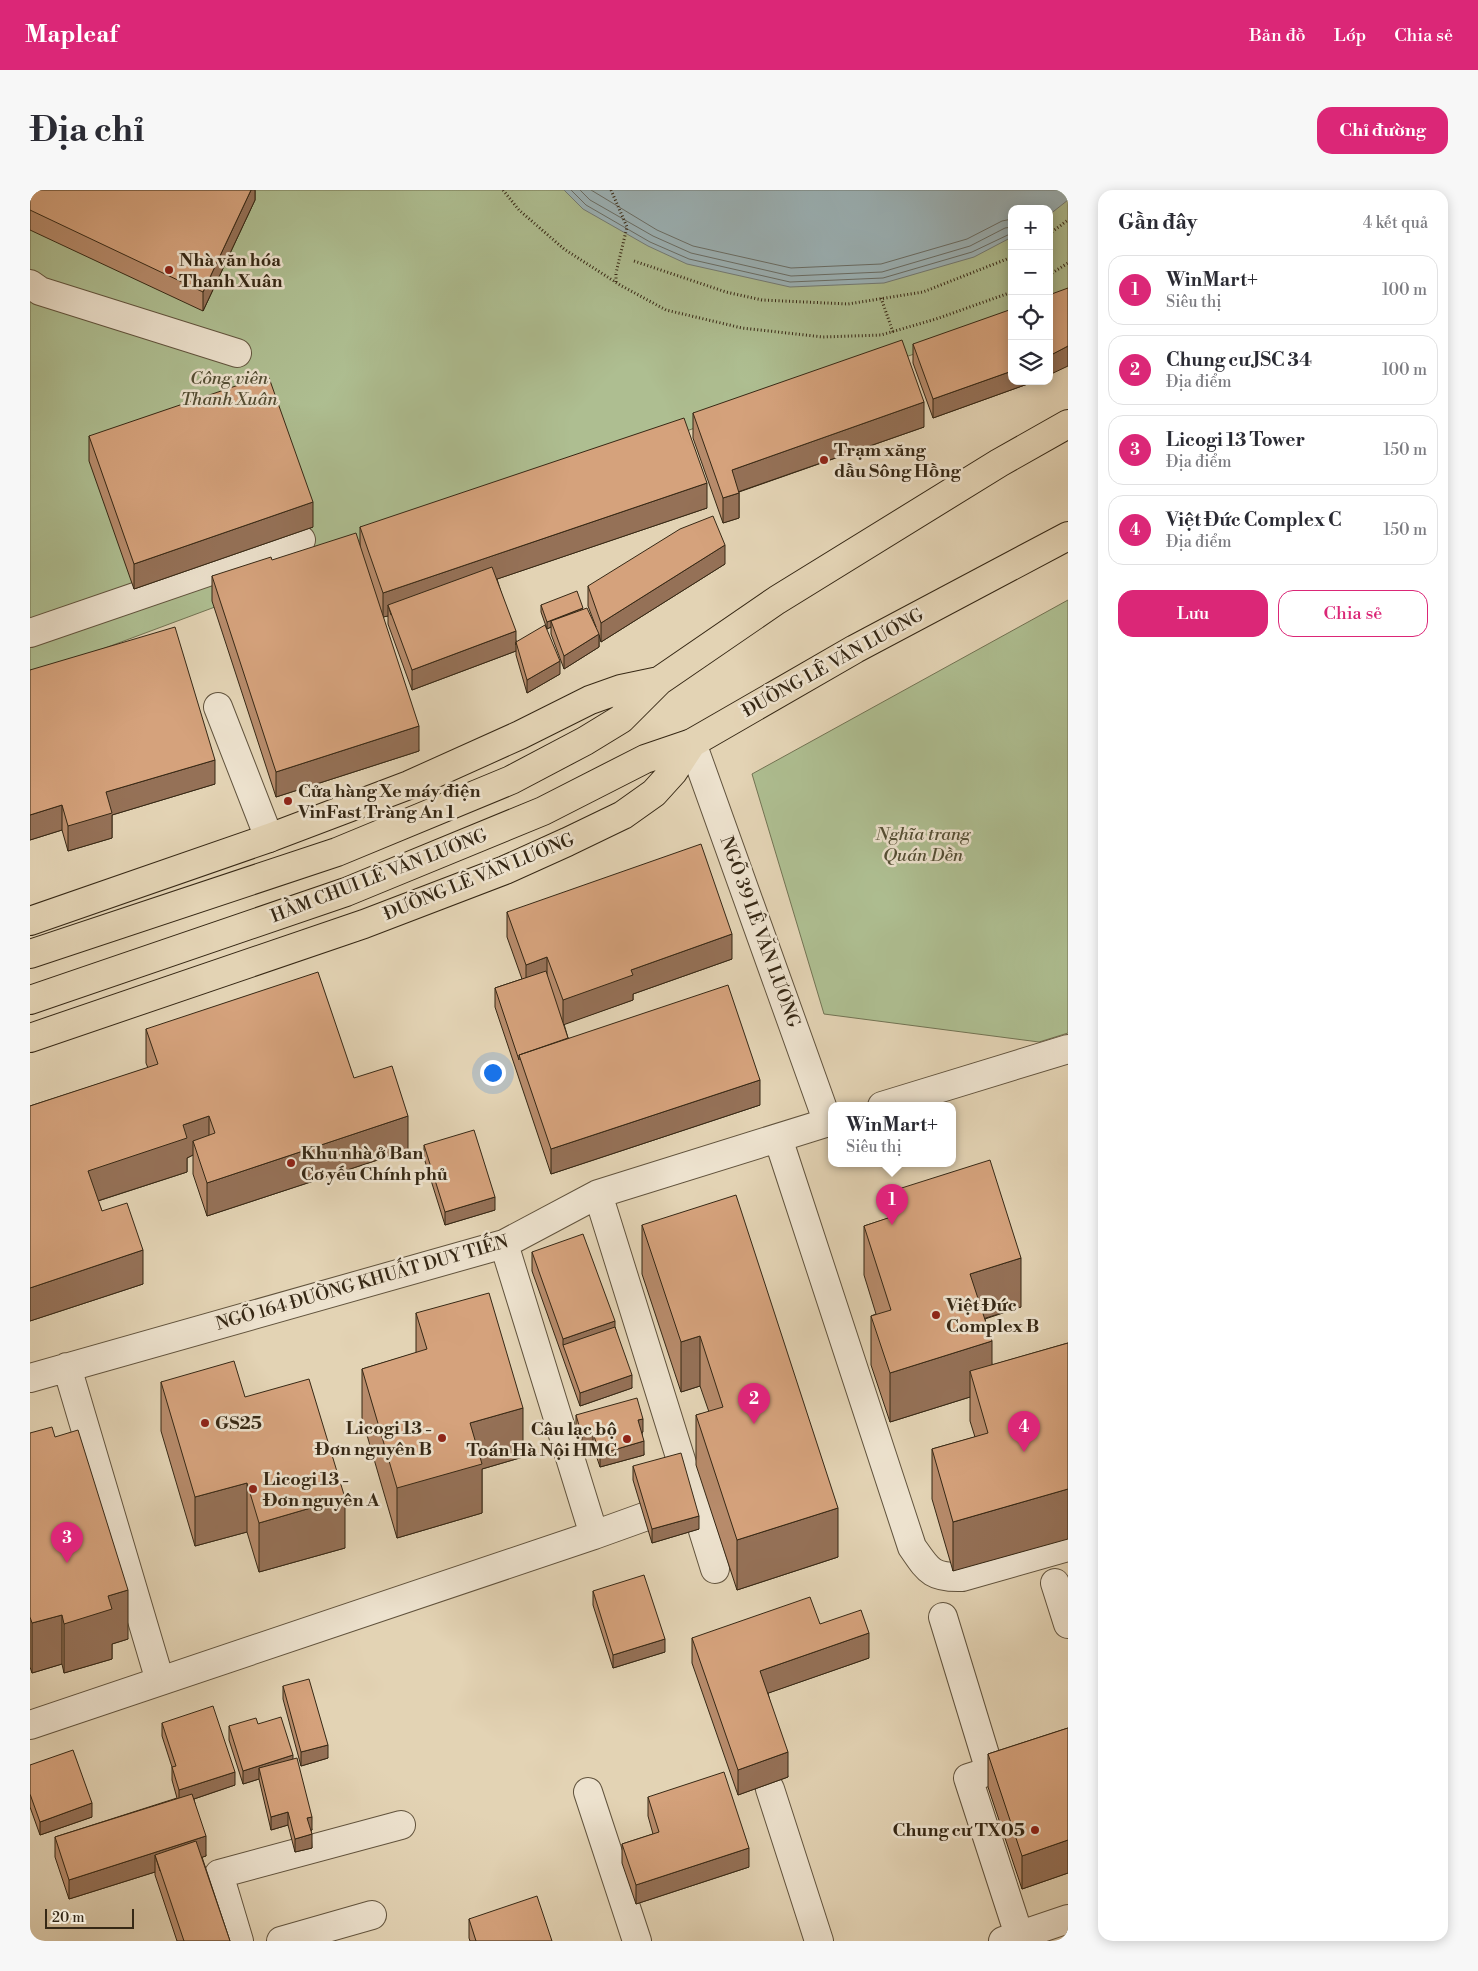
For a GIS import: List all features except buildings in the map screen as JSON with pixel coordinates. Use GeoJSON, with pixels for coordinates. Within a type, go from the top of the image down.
{"type":"FeatureCollection","features":[{"type":"Feature","properties":{"kind":"main road"},"geometry":{"type":"LineString","coordinates":[[30,954],[337,852],[511,780],[585,741],[621,719],[659,681],[777,600],[999,463],[1068,424]]}},
{"type":"Feature","properties":{"kind":"main road","name":"ĐƯỜNG LÊ VĂN LƯƠNG"},"geometry":{"type":"LineString","coordinates":[[30,1038],[364,924],[505,870],[623,815],[654,793],[673,772],[692,743],[855,649],[1068,536]]}},
{"type":"Feature","properties":{"kind":"main road"},"geometry":{"type":"LineString","coordinates":[[30,921],[269,838],[409,785],[520,735],[590,700],[621,689],[659,681]]}},
{"type":"Feature","properties":{"kind":"main road","name":"HẦM CHUI LÊ VĂN LƯƠNG"},"geometry":{"type":"LineString","coordinates":[[30,1000],[346,892],[544,811],[645,758],[692,743]]}},
{"type":"Feature","properties":{"kind":"street"},"geometry":{"type":"LineString","coordinates":[[33,296],[237,353]]}},
{"type":"Feature","properties":{"kind":"street"},"geometry":{"type":"LineString","coordinates":[[30,633],[301,540]]}},
{"type":"Feature","properties":{"kind":"street"},"geometry":{"type":"LineString","coordinates":[[218,707],[269,838]]}},
{"type":"Feature","properties":{"kind":"street","name":"NGÕ 39 LÊ VĂN LƯƠNG"},"geometry":{"type":"LineString","coordinates":[[692,743],[828,1117]]}},
{"type":"Feature","properties":{"kind":"street"},"geometry":{"type":"LineString","coordinates":[[895,1102],[1068,1049]]}},
{"type":"Feature","properties":{"kind":"street","name":"NGÕ 164 ĐƯỜNG KHUẤT DUY TIẾN"},"geometry":{"type":"LineString","coordinates":[[30,1378],[504,1244],[598,1194],[828,1123]]}},
{"type":"Feature","properties":{"kind":"street"},"geometry":{"type":"LineString","coordinates":[[778,1138],[912,1547],[923,1563],[933,1573],[945,1578],[962,1577],[1068,1547]]}},
{"type":"Feature","properties":{"kind":"street"},"geometry":{"type":"LineString","coordinates":[[598,1194],[715,1570]]}},
{"type":"Feature","properties":{"kind":"street"},"geometry":{"type":"LineString","coordinates":[[504,1244],[594,1535]]}},
{"type":"Feature","properties":{"kind":"street"},"geometry":{"type":"LineString","coordinates":[[67,1367],[160,1681]]}},
{"type":"Feature","properties":{"kind":"street"},"geometry":{"type":"LineString","coordinates":[[30,1725],[658,1512]]}},
{"type":"Feature","properties":{"kind":"street"},"geometry":{"type":"LineString","coordinates":[[1055,1583],[1068,1624]]}},
{"type":"Feature","properties":{"kind":"street"},"geometry":{"type":"LineString","coordinates":[[943,1617],[990,1771],[968,1778],[1010,1938],[1068,1919]]}},
{"type":"Feature","properties":{"kind":"street"},"geometry":{"type":"LineString","coordinates":[[770,1789],[819,1941]]}},
{"type":"Feature","properties":{"kind":"street"},"geometry":{"type":"LineString","coordinates":[[588,1792],[637,1941]]}},
{"type":"Feature","properties":{"kind":"street"},"geometry":{"type":"LineString","coordinates":[[239,1941],[219,1874],[401,1825]]}},
{"type":"Feature","properties":{"kind":"street"},"geometry":{"type":"LineString","coordinates":[[281,1941],[372,1915]]}},
{"type":"Feature","properties":{"kind":"path"},"geometry":{"type":"LineString","coordinates":[[503,190],[519,210],[564,249],[616,282],[666,310],[742,328],[823,337],[881,335],[936,319],[1008,293]]}},
{"type":"Feature","properties":{"kind":"path"},"geometry":{"type":"LineString","coordinates":[[610,190],[627,227],[616,273],[616,282]]}},
{"type":"Feature","properties":{"kind":"path"},"geometry":{"type":"LineString","coordinates":[[1053,231],[1068,220]]}},
{"type":"Feature","properties":{"kind":"path"},"geometry":{"type":"LineString","coordinates":[[634,261],[726,292],[762,300],[848,304],[923,292],[1008,259]]}},
{"type":"Feature","properties":{"kind":"path"},"geometry":{"type":"LineString","coordinates":[[1053,272],[1068,263]]}},
{"type":"Feature","properties":{"kind":"path"},"geometry":{"type":"LineString","coordinates":[[881,298],[893,332]]}},
{"type":"Feature","properties":{"kind":"green space","name":"Công viên Thanh Xuân"},"geometry":{"type":"Polygon","coordinates":[[[30,190],[1068,190],[1068,302],[1053,307],[1053,205],[1008,205],[1008,322],[692,429],[30,676],[30,190]]]}},
{"type":"Feature","properties":{"kind":"green space","name":"Nghĩa trang Quán Dền"},"geometry":{"type":"Polygon","coordinates":[[[1068,600],[1068,1033],[1039,1042],[824,1014],[752,774],[1068,600]]]}},
{"type":"Feature","properties":{"kind":"water"},"geometry":{"type":"Polygon","coordinates":[[[564,190],[1068,190],[1068,200],[1053,212],[1053,205],[1008,205],[1008,239],[974,257],[884,283],[790,287],[687,264],[648,246],[583,209],[564,190]]]}},
{"type":"Feature","properties":{"kind":"place","name":"Nhà văn hóa Thanh Xuân"},"geometry":{"type":"Point","coordinates":[169,270]}},
{"type":"Feature","properties":{"kind":"place","name":"Trạm xăng dầu Sông Hồng"},"geometry":{"type":"Point","coordinates":[824,460]}},
{"type":"Feature","properties":{"kind":"place","name":"Cửa hàng Xe máy điện VinFast Tràng An 1"},"geometry":{"type":"Point","coordinates":[288,801]}},
{"type":"Feature","properties":{"kind":"place","name":"Khu nhà ở Ban Cơ yếu Chính phủ"},"geometry":{"type":"Point","coordinates":[291,1163]}},
{"type":"Feature","properties":{"kind":"place","name":"WinMart+"},"geometry":{"type":"Point","coordinates":[892,1225]}},
{"type":"Feature","properties":{"kind":"place","name":"Việt Đức Complex B"},"geometry":{"type":"Point","coordinates":[936,1315]}},
{"type":"Feature","properties":{"kind":"place","name":"GS25"},"geometry":{"type":"Point","coordinates":[205,1423]}},
{"type":"Feature","properties":{"kind":"place","name":"Chung cư JSC 34"},"geometry":{"type":"Point","coordinates":[754,1424]}},
{"type":"Feature","properties":{"kind":"place","name":"Licogi 13 - Đơn nguyên B"},"geometry":{"type":"Point","coordinates":[442,1438]}},
{"type":"Feature","properties":{"kind":"place","name":"Câu lạc bộ Toán Hà Nội HMC"},"geometry":{"type":"Point","coordinates":[627,1439]}},
{"type":"Feature","properties":{"kind":"place","name":"Việt Đức Complex C"},"geometry":{"type":"Point","coordinates":[1024,1452]}},
{"type":"Feature","properties":{"kind":"place","name":"Licogi 13 - Đơn nguyên A"},"geometry":{"type":"Point","coordinates":[253,1489]}},
{"type":"Feature","properties":{"kind":"place","name":"Licogi 13 Tower"},"geometry":{"type":"Point","coordinates":[67,1563]}},
{"type":"Feature","properties":{"kind":"place","name":"Chung cư TX05"},"geometry":{"type":"Point","coordinates":[1035,1830]}}]}
